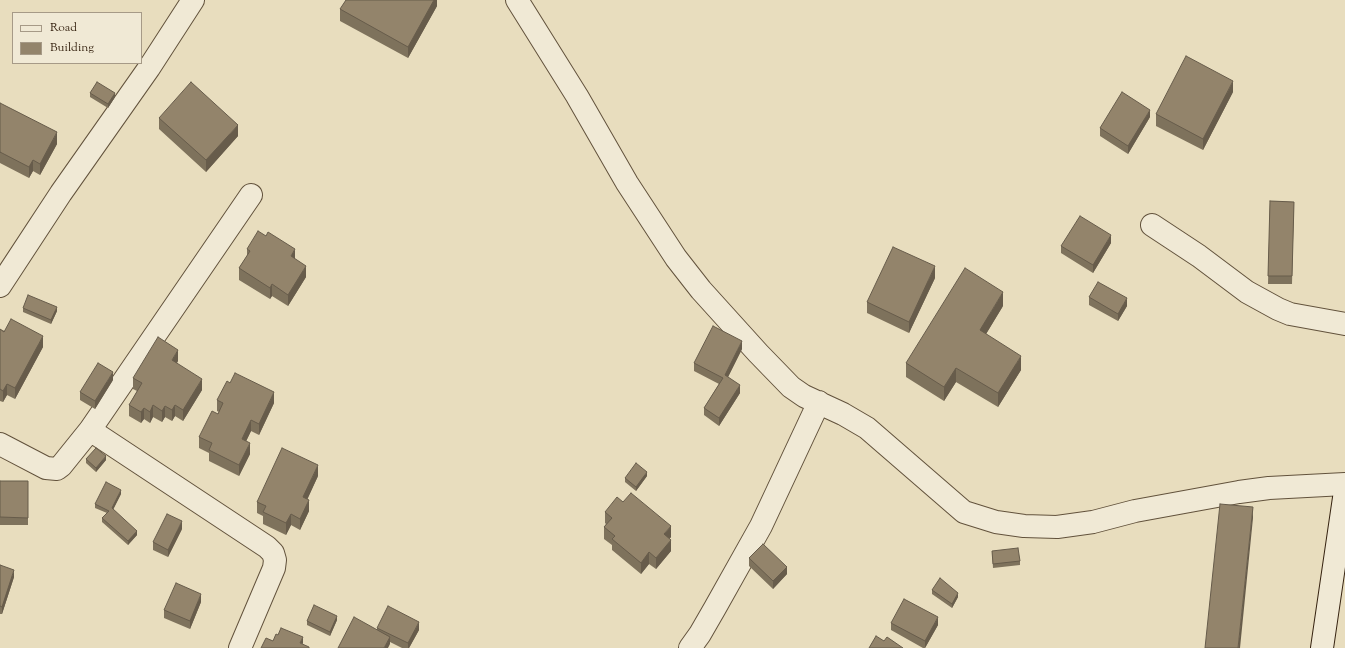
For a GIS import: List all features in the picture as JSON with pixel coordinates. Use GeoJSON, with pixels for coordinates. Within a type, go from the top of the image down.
{"type":"FeatureCollection","features":[{"type":"Feature","properties":{"kind":"street"},"geometry":{"type":"LineString","coordinates":[[0,286],[61,193],[149,68],[193,0]]}},
{"type":"Feature","properties":{"kind":"street"},"geometry":{"type":"LineString","coordinates":[[517,0],[577,96],[627,183],[676,258],[701,290],[791,387],[804,396],[819,402],[867,428],[964,512],[996,522],[1024,526],[1057,527],[1093,522],[1135,511],[1239,492],[1269,488],[1345,484]]}},
{"type":"Feature","properties":{"kind":"street"},"geometry":{"type":"LineString","coordinates":[[0,444],[46,468],[57,469],[61,466],[90,430],[251,195]]}},
{"type":"Feature","properties":{"kind":"street"},"geometry":{"type":"LineString","coordinates":[[1152,225],[1199,256],[1247,292],[1278,309],[1290,314],[1345,324]]}},
{"type":"Feature","properties":{"kind":"street"},"geometry":{"type":"LineString","coordinates":[[690,648],[704,627],[761,526],[819,402]]}},
{"type":"Feature","properties":{"kind":"street"},"geometry":{"type":"LineString","coordinates":[[90,430],[268,547],[273,553],[275,560],[274,568],[240,648]]}},
{"type":"Feature","properties":{"kind":"street"},"geometry":{"type":"LineString","coordinates":[[1322,648],[1345,491]]}},
{"type":"Feature","properties":{"kind":"building"},"geometry":{"type":"Polygon","coordinates":[[[346,0],[434,0],[408,47],[340,9],[346,0]]]}},
{"type":"Feature","properties":{"kind":"building"},"geometry":{"type":"Polygon","coordinates":[[[1186,56],[1233,81],[1203,139],[1156,114],[1186,56]]]}},
{"type":"Feature","properties":{"kind":"building"},"geometry":{"type":"Polygon","coordinates":[[[97,82],[115,93],[108,104],[90,93],[97,82]]]}},
{"type":"Feature","properties":{"kind":"building"},"geometry":{"type":"Polygon","coordinates":[[[191,82],[238,125],[206,160],[159,118],[191,82]]]}},
{"type":"Feature","properties":{"kind":"building"},"geometry":{"type":"Polygon","coordinates":[[[1122,92],[1150,110],[1128,146],[1100,128],[1122,92]]]}},
{"type":"Feature","properties":{"kind":"building"},"geometry":{"type":"Polygon","coordinates":[[[0,103],[57,132],[40,164],[33,160],[29,167],[0,152],[0,103]]]}},
{"type":"Feature","properties":{"kind":"building"},"geometry":{"type":"Polygon","coordinates":[[[1270,201],[1294,202],[1292,276],[1268,276],[1270,201]]]}},
{"type":"Feature","properties":{"kind":"building"},"geometry":{"type":"Polygon","coordinates":[[[1080,216],[1111,235],[1093,265],[1061,246],[1080,216]]]}},
{"type":"Feature","properties":{"kind":"building"},"geometry":{"type":"Polygon","coordinates":[[[258,231],[266,236],[268,232],[295,249],[291,256],[306,266],[288,295],[272,284],[270,288],[239,268],[250,251],[247,249],[258,231]]]}},
{"type":"Feature","properties":{"kind":"building"},"geometry":{"type":"Polygon","coordinates":[[[893,247],[935,266],[909,322],[867,302],[893,247]]]}},
{"type":"Feature","properties":{"kind":"building"},"geometry":{"type":"Polygon","coordinates":[[[965,268],[1003,292],[980,330],[1021,356],[998,393],[956,368],[944,387],[906,363],[965,268]]]}},
{"type":"Feature","properties":{"kind":"building"},"geometry":{"type":"Polygon","coordinates":[[[1098,282],[1127,298],[1118,314],[1089,297],[1098,282]]]}},
{"type":"Feature","properties":{"kind":"building"},"geometry":{"type":"Polygon","coordinates":[[[28,295],[57,307],[51,320],[23,308],[28,295]]]}},
{"type":"Feature","properties":{"kind":"building"},"geometry":{"type":"Polygon","coordinates":[[[11,319],[43,336],[15,388],[7,384],[3,391],[0,389],[0,329],[4,332],[11,319]]]}},
{"type":"Feature","properties":{"kind":"building"},"geometry":{"type":"Polygon","coordinates":[[[713,326],[742,341],[725,375],[740,385],[719,418],[704,408],[723,378],[694,363],[713,326]]]}},
{"type":"Feature","properties":{"kind":"building"},"geometry":{"type":"Polygon","coordinates":[[[158,337],[178,350],[172,360],[202,379],[183,410],[175,405],[172,410],[165,406],[162,411],[153,405],[150,412],[144,408],[141,412],[129,405],[142,383],[133,378],[158,337]]]}},
{"type":"Feature","properties":{"kind":"building"},"geometry":{"type":"Polygon","coordinates":[[[98,363],[113,372],[95,401],[80,392],[98,363]]]}},
{"type":"Feature","properties":{"kind":"building"},"geometry":{"type":"Polygon","coordinates":[[[235,373],[274,392],[259,424],[251,420],[242,439],[250,443],[239,465],[209,450],[212,443],[199,437],[212,411],[218,414],[223,403],[217,400],[227,381],[230,383],[235,373]]]}},
{"type":"Feature","properties":{"kind":"building"},"geometry":{"type":"Polygon","coordinates":[[[96,448],[106,456],[96,468],[86,459],[96,448]]]}},
{"type":"Feature","properties":{"kind":"building"},"geometry":{"type":"Polygon","coordinates":[[[282,448],[318,465],[303,497],[309,500],[300,519],[291,514],[286,523],[263,512],[266,506],[257,502],[282,448]]]}},
{"type":"Feature","properties":{"kind":"building"},"geometry":{"type":"Polygon","coordinates":[[[636,463],[647,472],[636,487],[625,478],[636,463]]]}},
{"type":"Feature","properties":{"kind":"building"},"geometry":{"type":"Polygon","coordinates":[[[0,481],[28,481],[28,518],[0,517],[0,481]]]}},
{"type":"Feature","properties":{"kind":"building"},"geometry":{"type":"Polygon","coordinates":[[[106,482],[121,490],[112,508],[137,531],[128,541],[102,518],[109,511],[95,504],[106,482]]]}},
{"type":"Feature","properties":{"kind":"building"},"geometry":{"type":"Polygon","coordinates":[[[631,493],[671,526],[664,534],[671,540],[656,558],[649,552],[641,563],[612,539],[615,536],[604,527],[612,518],[605,512],[617,497],[623,502],[631,493]]]}},
{"type":"Feature","properties":{"kind":"building"},"geometry":{"type":"Polygon","coordinates":[[[1220,504],[1253,507],[1238,648],[1205,648],[1220,504]]]}},
{"type":"Feature","properties":{"kind":"building"},"geometry":{"type":"Polygon","coordinates":[[[167,514],[182,521],[168,550],[153,542],[167,514]]]}},
{"type":"Feature","properties":{"kind":"building"},"geometry":{"type":"Polygon","coordinates":[[[763,544],[787,567],[773,581],[749,558],[763,544]]]}},
{"type":"Feature","properties":{"kind":"building"},"geometry":{"type":"Polygon","coordinates":[[[1018,548],[1020,561],[993,564],[992,551],[1018,548]]]}},
{"type":"Feature","properties":{"kind":"building"},"geometry":{"type":"Polygon","coordinates":[[[0,565],[14,570],[2,607],[0,606],[0,565]]]}},
{"type":"Feature","properties":{"kind":"building"},"geometry":{"type":"Polygon","coordinates":[[[940,578],[958,593],[952,604],[932,590],[940,578]]]}},
{"type":"Feature","properties":{"kind":"building"},"geometry":{"type":"Polygon","coordinates":[[[176,583],[201,594],[190,621],[164,610],[176,583]]]}},
{"type":"Feature","properties":{"kind":"building"},"geometry":{"type":"Polygon","coordinates":[[[904,599],[938,617],[925,641],[891,623],[904,599]]]}},
{"type":"Feature","properties":{"kind":"building"},"geometry":{"type":"Polygon","coordinates":[[[314,605],[337,616],[330,632],[307,621],[314,605]]]}},
{"type":"Feature","properties":{"kind":"building"},"geometry":{"type":"Polygon","coordinates":[[[388,606],[419,622],[408,643],[377,628],[388,606]]]}},
{"type":"Feature","properties":{"kind":"building"},"geometry":{"type":"Polygon","coordinates":[[[354,617],[390,637],[384,648],[338,648],[354,617]]]}},
{"type":"Feature","properties":{"kind":"building"},"geometry":{"type":"Polygon","coordinates":[[[281,628],[303,637],[300,643],[309,648],[261,648],[266,638],[273,641],[281,628]]]}},
{"type":"Feature","properties":{"kind":"building"},"geometry":{"type":"Polygon","coordinates":[[[876,636],[884,641],[887,637],[903,648],[869,648],[876,636]]]}}]}
